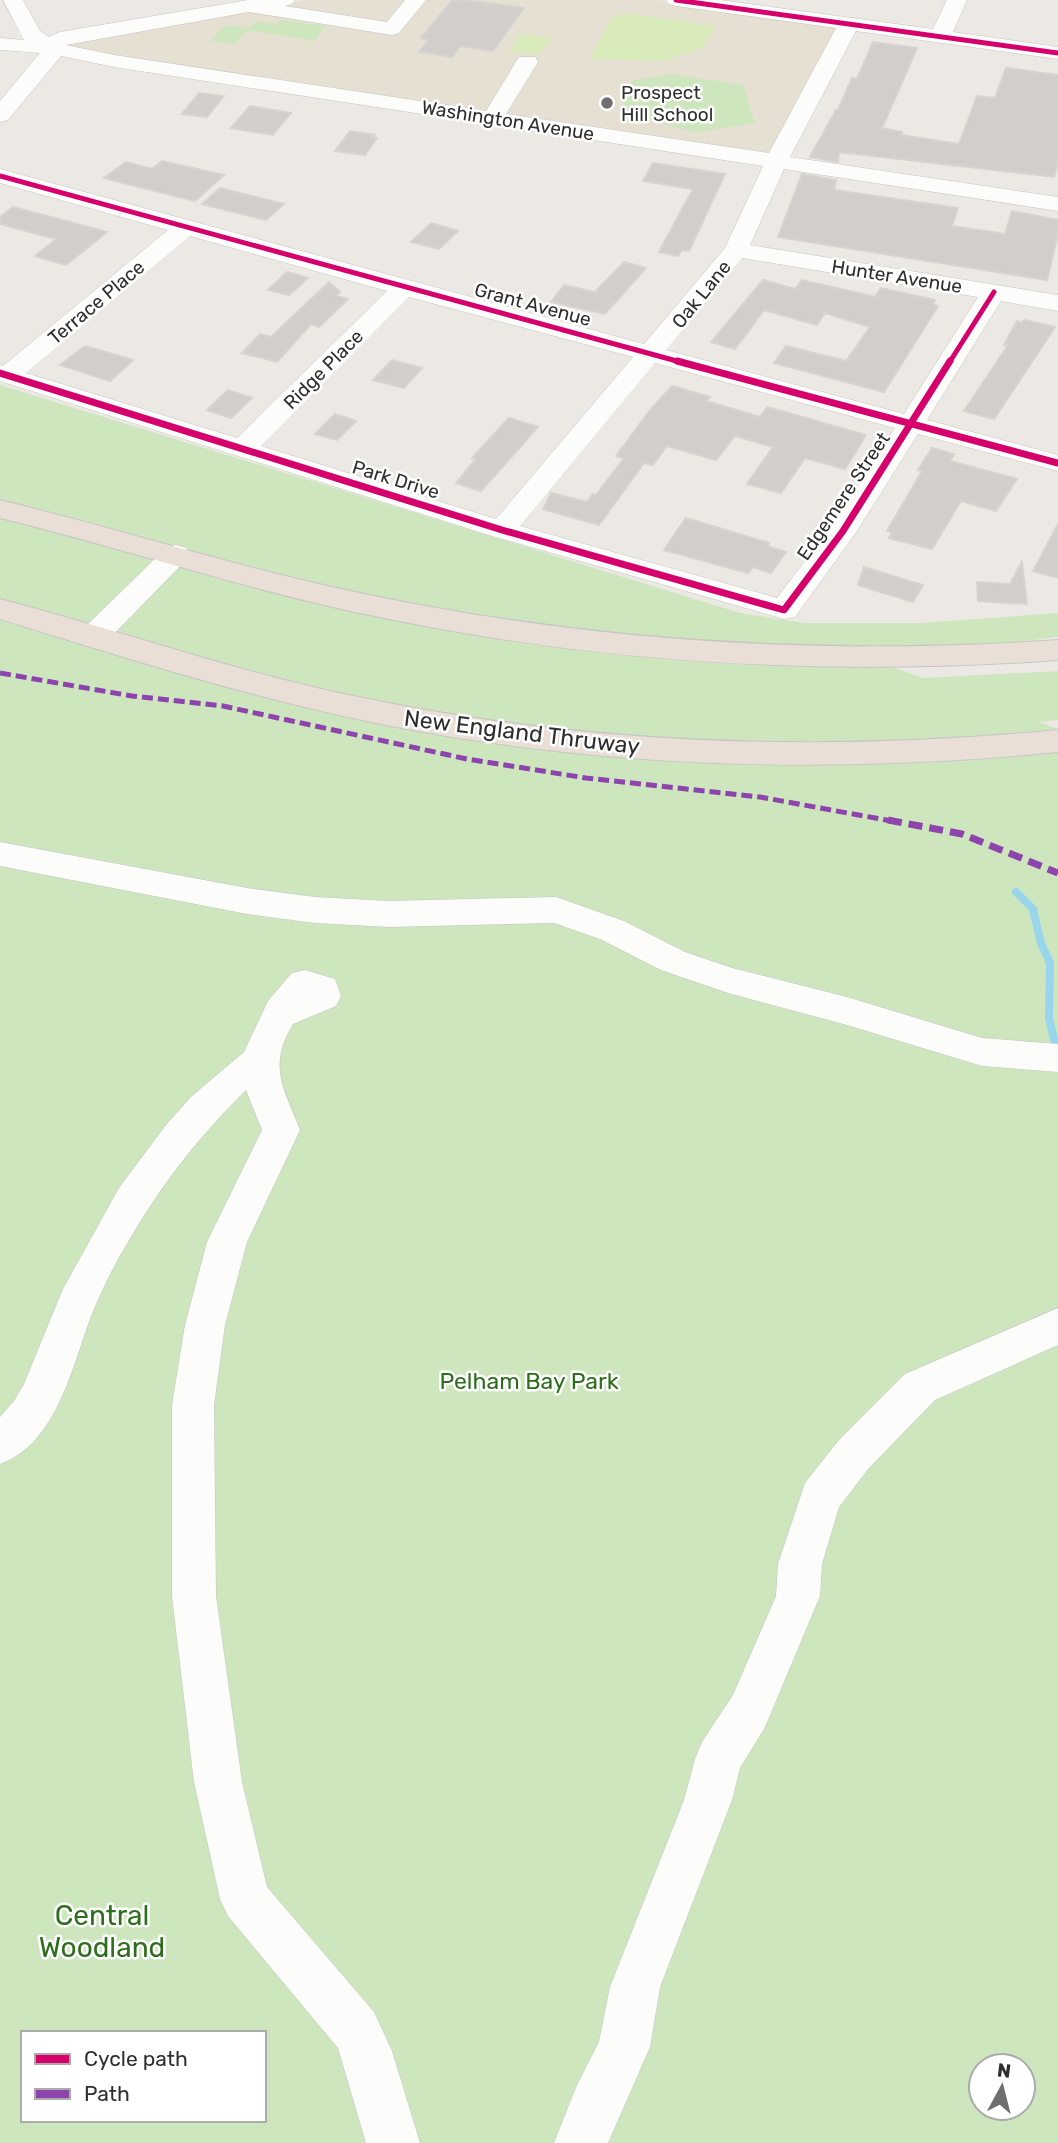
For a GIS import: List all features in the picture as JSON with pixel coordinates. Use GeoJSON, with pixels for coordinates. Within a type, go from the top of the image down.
{"type":"FeatureCollection","features":[{"type":"Feature","properties":{"kind":"highway"},"geometry":{"type":"LineString","coordinates":[[0,509],[354,601],[461,622],[571,638],[740,655],[833,660],[948,658],[1058,650]]}},
{"type":"Feature","properties":{"kind":"highway","name":"New England Thruway"},"geometry":{"type":"LineString","coordinates":[[0,609],[291,693],[392,715],[548,740],[705,752],[853,755],[911,754],[1058,741]]}},
{"type":"Feature","properties":{"kind":"street"},"geometry":{"type":"LineString","coordinates":[[13,0],[31,35],[51,48]]}},
{"type":"Feature","properties":{"kind":"street"},"geometry":{"type":"LineString","coordinates":[[0,115],[50,58],[51,48],[60,38],[285,0]]}},
{"type":"Feature","properties":{"kind":"street"},"geometry":{"type":"LineString","coordinates":[[359,25],[362,18],[361,0]]}},
{"type":"Feature","properties":{"kind":"street"},"geometry":{"type":"LineString","coordinates":[[248,6],[392,29],[416,0]]}},
{"type":"Feature","properties":{"kind":"street"},"geometry":{"type":"LineString","coordinates":[[676,0],[1058,52]]}},
{"type":"Feature","properties":{"kind":"street"},"geometry":{"type":"LineString","coordinates":[[940,37],[957,0]]}},
{"type":"Feature","properties":{"kind":"street","name":"Oak Lane"},"geometry":{"type":"LineString","coordinates":[[502,530],[652,354],[736,250],[776,162],[849,24]]}},
{"type":"Feature","properties":{"kind":"street","name":"Washington Avenue"},"geometry":{"type":"LineString","coordinates":[[0,44],[51,48],[114,61],[1058,204]]}},
{"type":"Feature","properties":{"kind":"street"},"geometry":{"type":"LineString","coordinates":[[492,118],[527,62]]}},
{"type":"Feature","properties":{"kind":"street","name":"Grant Avenue"},"geometry":{"type":"LineString","coordinates":[[0,176],[404,288],[1058,463]]}},
{"type":"Feature","properties":{"kind":"street","name":"Terrace Place"},"geometry":{"type":"LineString","coordinates":[[4,374],[185,228]]}},
{"type":"Feature","properties":{"kind":"street","name":"Hunter Avenue"},"geometry":{"type":"LineString","coordinates":[[736,250],[1058,303]]}},
{"type":"Feature","properties":{"kind":"street","name":"Ridge Place"},"geometry":{"type":"LineString","coordinates":[[242,449],[404,288]]}},
{"type":"Feature","properties":{"kind":"street","name":"Edgemere Street"},"geometry":{"type":"LineString","coordinates":[[784,610],[843,531],[994,292]]}},
{"type":"Feature","properties":{"kind":"street","name":"Park Drive"},"geometry":{"type":"LineString","coordinates":[[4,374],[502,530],[784,610]]}},
{"type":"Feature","properties":{"kind":"street"},"geometry":{"type":"LineString","coordinates":[[93,637],[176,554]]}},
{"type":"Feature","properties":{"kind":"street"},"geometry":{"type":"LineString","coordinates":[[0,854],[247,901],[315,909],[388,914],[556,910],[612,930],[673,961],[728,981],[847,1011],[982,1052],[1058,1058]]}},
{"type":"Feature","properties":{"kind":"street"},"geometry":{"type":"LineString","coordinates":[[281,1011],[259,1069],[281,1130],[227,1242],[205,1325],[193,1405],[194,1596],[218,1782],[245,1899],[356,2030],[366,2051],[393,2143]]}},
{"type":"Feature","properties":{"kind":"street"},"geometry":{"type":"LineString","coordinates":[[0,1446],[32,1412],[76,1304],[103,1249],[150,1177],[194,1117],[233,1078],[262,1057]]}},
{"type":"Feature","properties":{"kind":"street"},"geometry":{"type":"LineString","coordinates":[[582,2143],[596,2104],[624,2046],[635,1987],[708,1800],[719,1759],[749,1711],[799,1596],[800,1564],[820,1497],[854,1454],[920,1387],[1058,1326]]}},
{"type":"Feature","properties":{"kind":"shaded area","name":"Prospect Hill School"},"geometry":{"type":"Polygon","coordinates":[[[309,0],[656,0],[841,26],[771,157],[56,48],[59,42],[309,0]]]}},
{"type":"Feature","properties":{"kind":"green space"},"geometry":{"type":"Polygon","coordinates":[[[626,13],[716,26],[703,47],[665,61],[589,59],[612,17],[626,13]]]}},
{"type":"Feature","properties":{"kind":"green space"},"geometry":{"type":"Polygon","coordinates":[[[281,20],[326,26],[315,41],[248,30],[235,44],[210,41],[225,25],[249,28],[256,21],[277,24],[281,20]]]}},
{"type":"Feature","properties":{"kind":"green space"},"geometry":{"type":"Polygon","coordinates":[[[521,34],[551,38],[540,55],[509,51],[521,34]]]}},
{"type":"Feature","properties":{"kind":"green space"},"geometry":{"type":"Polygon","coordinates":[[[672,74],[743,85],[755,123],[695,133],[620,111],[633,80],[672,74]]]}},
{"type":"Feature","properties":{"kind":"green space","name":"Pelham Bay Park"},"geometry":{"type":"Polygon","coordinates":[[[0,385],[740,613],[804,623],[920,623],[1058,613],[1058,637],[1008,643],[842,648],[923,678],[1058,671],[1058,720],[1039,722],[1058,729],[1058,2143],[0,2143],[0,385]]]}},
{"type":"Feature","properties":{"kind":"building"},"geometry":{"type":"Polygon","coordinates":[[[452,0],[524,8],[493,51],[460,46],[452,57],[419,52],[428,40],[421,38],[452,0]]]}},
{"type":"Feature","properties":{"kind":"building"},"geometry":{"type":"Polygon","coordinates":[[[873,42],[917,48],[882,128],[902,132],[901,135],[959,144],[977,96],[995,98],[1006,68],[1058,75],[1058,163],[1054,177],[839,152],[838,162],[810,157],[838,110],[852,78],[857,79],[873,42]]]}},
{"type":"Feature","properties":{"kind":"building"},"geometry":{"type":"Polygon","coordinates":[[[199,93],[224,96],[207,117],[182,114],[199,93]]]}},
{"type":"Feature","properties":{"kind":"building"},"geometry":{"type":"Polygon","coordinates":[[[250,106],[291,113],[273,135],[231,128],[250,106]]]}},
{"type":"Feature","properties":{"kind":"building"},"geometry":{"type":"Polygon","coordinates":[[[350,131],[374,135],[372,137],[377,138],[365,155],[335,151],[350,131]]]}},
{"type":"Feature","properties":{"kind":"building"},"geometry":{"type":"Polygon","coordinates":[[[162,161],[224,175],[195,201],[104,178],[126,162],[152,169],[162,161]]]}},
{"type":"Feature","properties":{"kind":"building"},"geometry":{"type":"Polygon","coordinates":[[[653,163],[725,174],[689,251],[682,250],[678,256],[659,252],[693,189],[643,181],[653,163]]]}},
{"type":"Feature","properties":{"kind":"building"},"geometry":{"type":"Polygon","coordinates":[[[802,174],[836,180],[834,190],[958,208],[952,226],[1005,234],[1012,211],[1058,220],[1058,234],[1047,280],[778,237],[802,174]]]}},
{"type":"Feature","properties":{"kind":"building"},"geometry":{"type":"Polygon","coordinates":[[[220,188],[284,204],[266,220],[202,204],[220,188]]]}},
{"type":"Feature","properties":{"kind":"building"},"geometry":{"type":"Polygon","coordinates":[[[13,207],[107,232],[66,265],[35,256],[56,239],[0,224],[0,217],[13,207]]]}},
{"type":"Feature","properties":{"kind":"building"},"geometry":{"type":"Polygon","coordinates":[[[431,223],[458,231],[439,249],[411,242],[431,223]]]}},
{"type":"Feature","properties":{"kind":"building"},"geometry":{"type":"Polygon","coordinates":[[[624,262],[646,268],[605,314],[551,302],[564,285],[595,292],[624,262]]]}},
{"type":"Feature","properties":{"kind":"building"},"geometry":{"type":"Polygon","coordinates":[[[287,272],[308,278],[289,295],[268,290],[287,272]]]}},
{"type":"Feature","properties":{"kind":"building"},"geometry":{"type":"Polygon","coordinates":[[[763,280],[795,289],[802,280],[875,297],[881,288],[935,300],[933,304],[938,306],[884,392],[774,363],[786,346],[846,361],[870,327],[825,313],[817,325],[764,310],[735,349],[711,342],[763,280]]]}},
{"type":"Feature","properties":{"kind":"building"},"geometry":{"type":"Polygon","coordinates":[[[329,282],[340,292],[336,296],[348,299],[319,327],[311,324],[277,362],[242,353],[260,334],[271,337],[329,282]]]}},
{"type":"Feature","properties":{"kind":"building"},"geometry":{"type":"Polygon","coordinates":[[[1024,320],[1055,327],[994,419],[964,411],[1008,345],[1004,345],[1017,321],[1022,323],[1024,320]]]}},
{"type":"Feature","properties":{"kind":"building"},"geometry":{"type":"Polygon","coordinates":[[[85,346],[133,360],[110,381],[60,365],[85,346]]]}},
{"type":"Feature","properties":{"kind":"building"},"geometry":{"type":"Polygon","coordinates":[[[392,360],[422,368],[404,388],[373,380],[392,360]]]}},
{"type":"Feature","properties":{"kind":"building"},"geometry":{"type":"Polygon","coordinates":[[[672,386],[710,397],[706,401],[760,417],[767,407],[866,435],[845,469],[805,458],[781,493],[747,484],[773,447],[735,436],[716,460],[667,446],[653,465],[644,463],[599,525],[543,509],[551,493],[587,502],[593,494],[596,495],[624,458],[616,456],[672,386]]]}},
{"type":"Feature","properties":{"kind":"building"},"geometry":{"type":"Polygon","coordinates":[[[228,390],[252,398],[231,418],[207,410],[228,390]]]}},
{"type":"Feature","properties":{"kind":"building"},"geometry":{"type":"Polygon","coordinates":[[[335,414],[356,421],[337,440],[315,434],[335,414]]]}},
{"type":"Feature","properties":{"kind":"building"},"geometry":{"type":"Polygon","coordinates":[[[509,418],[538,427],[481,491],[456,483],[476,459],[472,458],[509,418]]]}},
{"type":"Feature","properties":{"kind":"building"},"geometry":{"type":"Polygon","coordinates":[[[932,448],[954,454],[950,461],[1017,479],[996,511],[961,501],[932,549],[889,538],[892,532],[887,531],[922,471],[918,470],[932,448]]]}},
{"type":"Feature","properties":{"kind":"building"},"geometry":{"type":"Polygon","coordinates":[[[686,518],[769,543],[767,546],[786,552],[771,573],[753,567],[748,573],[664,550],[686,518]]]}},
{"type":"Feature","properties":{"kind":"building"},"geometry":{"type":"Polygon","coordinates":[[[1058,524],[1058,578],[1033,571],[1058,524]]]}},
{"type":"Feature","properties":{"kind":"building"},"geometry":{"type":"Polygon","coordinates":[[[1022,562],[1027,604],[978,601],[977,582],[1010,584],[1022,562]]]}},
{"type":"Feature","properties":{"kind":"building"},"geometry":{"type":"Polygon","coordinates":[[[864,567],[923,585],[913,602],[858,585],[864,567]]]}},
{"type":"Feature","properties":{"kind":"waterway"},"geometry":{"type":"LineString","coordinates":[[1016,892],[1033,909],[1041,943],[1050,963],[1049,1018],[1056,1048]]}},
{"type":"Feature","properties":{"kind":"marked path"},"geometry":{"type":"LineString","coordinates":[[0,673],[132,696],[223,706],[467,759],[586,778],[760,797],[962,834],[1058,873]]}},
{"type":"Feature","properties":{"kind":"cycle path"},"geometry":{"type":"LineString","coordinates":[[676,0],[1058,53]]}},
{"type":"Feature","properties":{"kind":"cycle path"},"geometry":{"type":"LineString","coordinates":[[0,176],[404,288],[1058,463]]}},
{"type":"Feature","properties":{"kind":"cycle path"},"geometry":{"type":"LineString","coordinates":[[0,373],[502,530],[784,610],[843,531],[994,292]]}},
{"type":"Feature","properties":{"kind":"place","name":"Prospect Hill School"},"geometry":{"type":"Point","coordinates":[607,103]}},
{"type":"Feature","properties":{"kind":"park label","name":"Central Woodland"},"geometry":{"type":"Point","coordinates":[102,1931]}}]}
